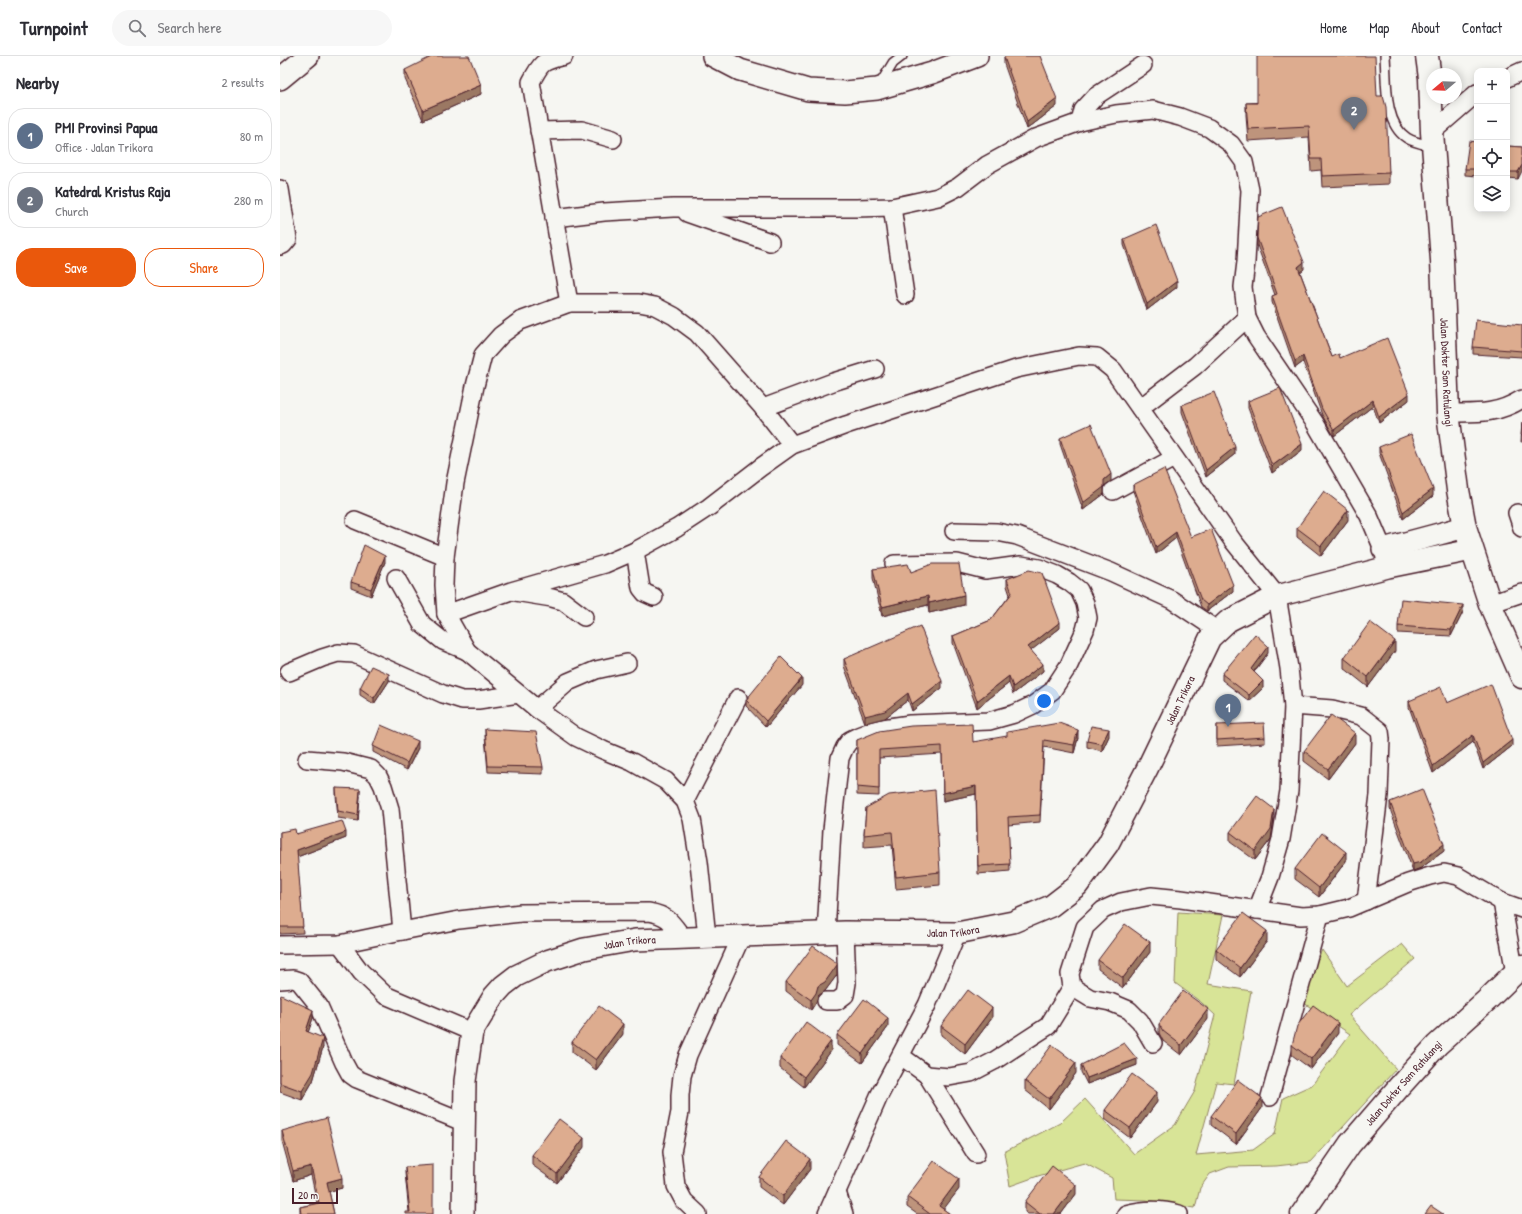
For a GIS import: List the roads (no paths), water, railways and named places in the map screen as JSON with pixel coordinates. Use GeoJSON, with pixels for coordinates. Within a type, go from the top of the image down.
{"type":"FeatureCollection","features":[{"type":"Feature","properties":{"kind":"main road","name":"Jalan Dokter Sam Ratulangi"},"geometry":{"type":"LineString","coordinates":[[1427,56],[1430,78],[1442,260],[1448,413],[1458,490],[1465,527],[1490,604],[1522,677]]}},
{"type":"Feature","properties":{"kind":"main road","name":"Jalan Dokter Sam Ratulangi"},"geometry":{"type":"LineString","coordinates":[[1302,1214],[1350,1144],[1404,1082],[1437,1045],[1518,969]]}},
{"type":"Feature","properties":{"kind":"street"},"geometry":{"type":"LineString","coordinates":[[280,79],[308,56]]}},
{"type":"Feature","properties":{"kind":"street"},"geometry":{"type":"LineString","coordinates":[[564,56],[544,62],[538,69],[531,82],[569,302]]}},
{"type":"Feature","properties":{"kind":"street"},"geometry":{"type":"LineString","coordinates":[[713,56],[740,70],[808,90],[845,92],[877,89],[932,73],[977,56]]}},
{"type":"Feature","properties":{"kind":"street"},"geometry":{"type":"LineString","coordinates":[[1080,122],[1084,110],[1096,96],[1143,65]]}},
{"type":"Feature","properties":{"kind":"street"},"geometry":{"type":"LineString","coordinates":[[1510,77],[1522,71]]}},
{"type":"Feature","properties":{"kind":"street"},"geometry":{"type":"LineString","coordinates":[[1433,139],[1474,96]]}},
{"type":"Feature","properties":{"kind":"street"},"geometry":{"type":"LineString","coordinates":[[554,218],[604,212],[672,208],[856,208],[892,206],[938,197],[958,187],[987,165],[1036,138],[1080,122],[1116,114],[1153,110],[1180,117],[1209,128],[1231,144],[1244,162],[1250,190],[1246,262],[1243,286],[1247,318],[1256,336],[1315,423],[1369,516],[1385,558]]}},
{"type":"Feature","properties":{"kind":"street"},"geometry":{"type":"LineString","coordinates":[[539,131],[582,130],[613,139]]}},
{"type":"Feature","properties":{"kind":"street"},"geometry":{"type":"LineString","coordinates":[[280,189],[288,239],[283,245],[280,246]]}},
{"type":"Feature","properties":{"kind":"street"},"geometry":{"type":"LineString","coordinates":[[892,206],[905,295]]}},
{"type":"Feature","properties":{"kind":"street"},"geometry":{"type":"LineString","coordinates":[[672,208],[770,242]]}},
{"type":"Feature","properties":{"kind":"street"},"geometry":{"type":"LineString","coordinates":[[467,651],[446,614],[444,585],[445,557],[454,483],[483,355],[501,335],[520,321],[569,302],[639,303],[655,306],[674,316],[697,333],[763,408],[792,445]]}},
{"type":"Feature","properties":{"kind":"street"},"geometry":{"type":"LineString","coordinates":[[1140,408],[1195,366],[1247,318]]}},
{"type":"Feature","properties":{"kind":"street"},"geometry":{"type":"LineString","coordinates":[[446,614],[511,591],[605,564],[635,551],[677,528],[709,507],[792,445],[846,425],[1016,369],[1079,356],[1097,357],[1113,370],[1233,541],[1277,596],[1289,668],[1293,706],[1289,791],[1281,839],[1270,877],[1257,910]]}},
{"type":"Feature","properties":{"kind":"street"},"geometry":{"type":"LineString","coordinates":[[763,408],[833,382],[875,369]]}},
{"type":"Feature","properties":{"kind":"street"},"geometry":{"type":"LineString","coordinates":[[1448,413],[1491,413],[1515,404],[1522,399]]}},
{"type":"Feature","properties":{"kind":"street"},"geometry":{"type":"LineString","coordinates":[[1113,491],[1174,458]]}},
{"type":"Feature","properties":{"kind":"street"},"geometry":{"type":"LineString","coordinates":[[355,520],[445,557]]}},
{"type":"Feature","properties":{"kind":"street","name":"Jalan Trikora"},"geometry":{"type":"LineString","coordinates":[[463,1214],[465,1081],[472,1032],[494,996],[503,986],[516,976],[546,961],[584,949],[635,940],[742,935],[957,933],[1013,922],[1051,906],[1077,886],[1108,844],[1147,769],[1210,638],[1217,630],[1228,620],[1277,596],[1385,558],[1465,527]]}},
{"type":"Feature","properties":{"kind":"street"},"geometry":{"type":"LineString","coordinates":[[954,531],[998,532],[1017,536],[1124,578],[1172,600],[1217,630]]}},
{"type":"Feature","properties":{"kind":"street","name":"Jalan Trikora"},"geometry":{"type":"LineString","coordinates":[[1385,558],[1472,550]]}},
{"type":"Feature","properties":{"kind":"street"},"geometry":{"type":"LineString","coordinates":[[635,551],[641,588],[645,593],[654,596]]}},
{"type":"Feature","properties":{"kind":"street"},"geometry":{"type":"LineString","coordinates":[[826,1001],[837,1001],[845,995],[848,983],[836,933],[832,830],[840,758],[845,747],[850,740],[876,729],[910,724],[989,721],[1014,714],[1033,705],[1052,690],[1068,665],[1085,630],[1088,618],[1085,603],[1079,590],[1057,575],[1039,568],[1021,565],[986,570],[957,563],[894,564]]}},
{"type":"Feature","properties":{"kind":"street"},"geometry":{"type":"LineString","coordinates":[[396,578],[422,624],[443,641],[467,651],[537,709],[576,737],[632,762],[666,781],[685,801],[692,819],[699,862],[707,937]]}},
{"type":"Feature","properties":{"kind":"street"},"geometry":{"type":"LineString","coordinates":[[511,591],[563,601],[584,617]]}},
{"type":"Feature","properties":{"kind":"street"},"geometry":{"type":"LineString","coordinates":[[1490,604],[1522,593]]}},
{"type":"Feature","properties":{"kind":"street"},"geometry":{"type":"LineString","coordinates":[[289,672],[338,653],[354,654],[443,694],[462,700],[478,700],[519,694]]}},
{"type":"Feature","properties":{"kind":"street"},"geometry":{"type":"LineString","coordinates":[[537,709],[568,682],[596,670],[627,663]]}},
{"type":"Feature","properties":{"kind":"street"},"geometry":{"type":"LineString","coordinates":[[685,801],[738,698]]}},
{"type":"Feature","properties":{"kind":"street"},"geometry":{"type":"LineString","coordinates":[[1293,706],[1332,709],[1361,716],[1380,731],[1379,795],[1366,901]]}},
{"type":"Feature","properties":{"kind":"street"},"geometry":{"type":"LineString","coordinates":[[307,759],[343,762],[371,769],[378,776],[383,786],[390,809],[402,931]]}},
{"type":"Feature","properties":{"kind":"street"},"geometry":{"type":"LineString","coordinates":[[927,1075],[949,1077],[971,1073],[1017,1047],[1048,1026],[1072,987],[1070,974],[1085,927],[1103,910],[1121,902],[1151,896],[1301,916],[1320,915],[1349,908],[1408,883],[1444,873],[1458,876],[1502,902],[1522,909]]}},
{"type":"Feature","properties":{"kind":"street"},"geometry":{"type":"LineString","coordinates":[[1502,902],[1518,969]]}},
{"type":"Feature","properties":{"kind":"street"},"geometry":{"type":"LineString","coordinates":[[280,945],[340,944],[458,920],[521,913],[649,912],[662,915],[671,922],[684,938]]}},
{"type":"Feature","properties":{"kind":"street"},"geometry":{"type":"LineString","coordinates":[[1270,1097],[1320,915]]}},
{"type":"Feature","properties":{"kind":"street"},"geometry":{"type":"LineString","coordinates":[[828,1214],[879,1096],[927,1005],[957,933]]}},
{"type":"Feature","properties":{"kind":"street"},"geometry":{"type":"LineString","coordinates":[[698,1214],[684,1201],[676,1186],[672,1152],[680,1112],[682,1076],[688,1055],[742,935]]}},
{"type":"Feature","properties":{"kind":"street"},"geometry":{"type":"LineString","coordinates":[[340,944],[360,972],[385,995],[472,1032]]}},
{"type":"Feature","properties":{"kind":"street"},"geometry":{"type":"LineString","coordinates":[[280,980],[293,979],[299,981],[319,1006],[350,1074],[357,1079],[464,1123]]}},
{"type":"Feature","properties":{"kind":"street"},"geometry":{"type":"LineString","coordinates":[[1072,987],[1090,998],[1110,1002],[1129,1010],[1140,1022],[1153,1043]]}},
{"type":"Feature","properties":{"kind":"street"},"geometry":{"type":"LineString","coordinates":[[901,1056],[927,1075],[976,1154]]}},
{"type":"Feature","properties":{"kind":"street"},"geometry":{"type":"LineString","coordinates":[[837,1192],[844,1214]]}},
{"type":"Feature","properties":{"kind":"street"},"geometry":{"type":"LineString","coordinates":[[1126,1214],[1152,1210],[1169,1211],[1179,1214]]}},
{"type":"Feature","properties":{"kind":"lane"},"geometry":{"type":"LineString","coordinates":[[877,89],[893,63],[902,56]]}},
{"type":"Feature","properties":{"kind":"lane"},"geometry":{"type":"LineString","coordinates":[[1385,56],[1387,99],[1398,129],[1406,137],[1418,143],[1433,139]]}},
{"type":"Feature","properties":{"kind":"place","name":"Katedral Kristus Raja"},"geometry":{"type":"Point","coordinates":[1354,130]}},
{"type":"Feature","properties":{"kind":"place","name":"PMI Provinsi Papua"},"geometry":{"type":"Point","coordinates":[1228,727]}}]}
